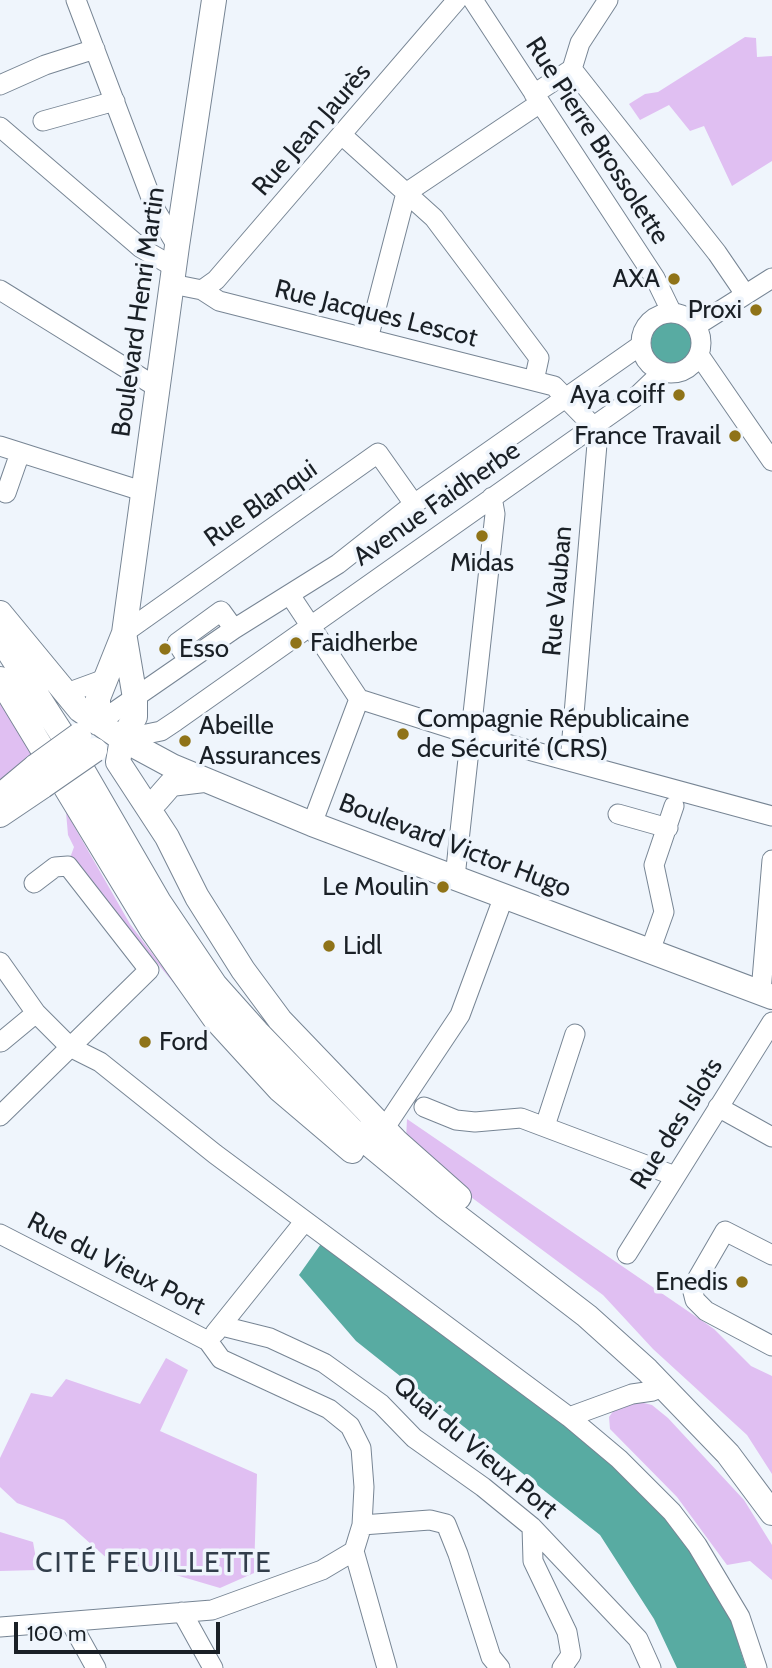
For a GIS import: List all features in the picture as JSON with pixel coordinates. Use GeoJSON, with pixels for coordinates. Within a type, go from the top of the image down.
{"type":"FeatureCollection","features":[{"type":"Feature","properties":{"kind":"main road","name":"Boulevard Henri Martin"},"geometry":{"type":"LineString","coordinates":[[91,736],[98,698],[124,633],[174,266],[214,0]]}},
{"type":"Feature","properties":{"kind":"main road"},"geometry":{"type":"LineString","coordinates":[[0,613],[64,694],[91,736]]}},
{"type":"Feature","properties":{"kind":"main road","name":"Boulevard Henri Martin"},"geometry":{"type":"LineString","coordinates":[[124,633],[135,698]]}},
{"type":"Feature","properties":{"kind":"main road"},"geometry":{"type":"LineString","coordinates":[[0,638],[60,731],[159,902],[215,985],[360,1137],[587,1316],[681,1404]]}},
{"type":"Feature","properties":{"kind":"main road"},"geometry":{"type":"LineString","coordinates":[[1,682],[152,930],[233,1041],[306,1113],[569,1317],[653,1391],[698,1437],[772,1529]]}},
{"type":"Feature","properties":{"kind":"main road"},"geometry":{"type":"LineString","coordinates":[[135,698],[135,717],[122,739],[118,762],[167,837],[197,897],[264,999],[302,1045],[384,1129],[449,1189],[580,1292],[620,1331],[681,1404],[728,1454],[772,1513]]}},
{"type":"Feature","properties":{"kind":"main road"},"geometry":{"type":"LineString","coordinates":[[3,799],[40,776],[91,736],[122,739],[139,755],[157,800],[167,837]]}},
{"type":"Feature","properties":{"kind":"main road","name":"Boulevard Victor Hugo"},"geometry":{"type":"LineString","coordinates":[[122,739],[172,766],[312,824],[766,994]]}},
{"type":"Feature","properties":{"kind":"main road"},"geometry":{"type":"LineString","coordinates":[[157,800],[171,784],[206,780]]}},
{"type":"Feature","properties":{"kind":"street"},"geometry":{"type":"LineString","coordinates":[[76,0],[156,211],[174,266]]}},
{"type":"Feature","properties":{"kind":"street","name":"Rue Jean Jaurès"},"geometry":{"type":"LineString","coordinates":[[202,290],[216,280],[343,136],[457,0]]}},
{"type":"Feature","properties":{"kind":"street","name":"Rue Pierre Brossolette"},"geometry":{"type":"LineString","coordinates":[[473,0],[655,278],[672,313]]}},
{"type":"Feature","properties":{"kind":"street"},"geometry":{"type":"LineString","coordinates":[[608,0],[580,43],[577,76],[717,253],[745,294]]}},
{"type":"Feature","properties":{"kind":"street"},"geometry":{"type":"LineString","coordinates":[[0,85],[45,65],[95,49]]}},
{"type":"Feature","properties":{"kind":"street"},"geometry":{"type":"LineString","coordinates":[[368,339],[406,193],[537,98],[577,76]]}},
{"type":"Feature","properties":{"kind":"street"},"geometry":{"type":"LineString","coordinates":[[43,121],[115,101]]}},
{"type":"Feature","properties":{"kind":"street","name":"Rue Jacques Lescot"},"geometry":{"type":"LineString","coordinates":[[0,127],[141,248],[174,266],[219,302],[554,386],[566,398]]}},
{"type":"Feature","properties":{"kind":"street"},"geometry":{"type":"LineString","coordinates":[[343,136],[434,218],[539,358],[534,381]]}},
{"type":"Feature","properties":{"kind":"street"},"geometry":{"type":"LineString","coordinates":[[696,326],[772,278]]}},
{"type":"Feature","properties":{"kind":"street"},"geometry":{"type":"LineString","coordinates":[[0,290],[158,388]]}},
{"type":"Feature","properties":{"kind":"street"},"geometry":{"type":"LineString","coordinates":[[672,313],[689,319],[696,326],[701,345],[699,355],[688,369],[662,372],[648,362],[641,345],[642,336],[653,319],[672,313]]}},
{"type":"Feature","properties":{"kind":"street","name":"Avenue Faidherbe"},"geometry":{"type":"LineString","coordinates":[[91,736],[135,698],[188,660],[338,564],[414,504],[641,345]]}},
{"type":"Feature","properties":{"kind":"street"},"geometry":{"type":"LineString","coordinates":[[699,355],[772,461]]}},
{"type":"Feature","properties":{"kind":"street","name":"Avenue Faidherbe"},"geometry":{"type":"LineString","coordinates":[[122,739],[161,732],[638,394],[662,372]]}},
{"type":"Feature","properties":{"kind":"street"},"geometry":{"type":"LineString","coordinates":[[566,398],[593,426]]}},
{"type":"Feature","properties":{"kind":"street","name":"Rue Vauban"},"geometry":{"type":"LineString","coordinates":[[570,761],[597,444],[593,426]]}},
{"type":"Feature","properties":{"kind":"street"},"geometry":{"type":"LineString","coordinates":[[0,446],[145,492]]}},
{"type":"Feature","properties":{"kind":"street"},"geometry":{"type":"LineString","coordinates":[[6,493],[20,453]]}},
{"type":"Feature","properties":{"kind":"street","name":"Rue Blanqui"},"geometry":{"type":"LineString","coordinates":[[124,633],[378,453],[414,504]]}},
{"type":"Feature","properties":{"kind":"street"},"geometry":{"type":"LineString","coordinates":[[455,877],[495,514],[492,498]]}},
{"type":"Feature","properties":{"kind":"street"},"geometry":{"type":"LineString","coordinates":[[290,595],[359,699],[470,734],[772,816]]}},
{"type":"Feature","properties":{"kind":"street"},"geometry":{"type":"LineString","coordinates":[[64,694],[105,679]]}},
{"type":"Feature","properties":{"kind":"street"},"geometry":{"type":"LineString","coordinates":[[312,824],[359,699]]}},
{"type":"Feature","properties":{"kind":"street"},"geometry":{"type":"LineString","coordinates":[[650,951],[664,912],[654,865],[657,849],[668,828],[674,806]]}},
{"type":"Feature","properties":{"kind":"street"},"geometry":{"type":"LineString","coordinates":[[618,814],[668,828]]}},
{"type":"Feature","properties":{"kind":"street"},"geometry":{"type":"LineString","coordinates":[[766,994],[772,860]]}},
{"type":"Feature","properties":{"kind":"street"},"geometry":{"type":"LineString","coordinates":[[0,1116],[149,970],[68,866],[55,867],[34,883]]}},
{"type":"Feature","properties":{"kind":"street"},"geometry":{"type":"LineString","coordinates":[[384,1129],[460,1015],[504,896]]}},
{"type":"Feature","properties":{"kind":"street"},"geometry":{"type":"LineString","coordinates":[[0,962],[36,1013],[70,1047],[100,1062],[304,1222],[600,1442],[672,1512],[698,1545],[740,1617],[757,1668]]}},
{"type":"Feature","properties":{"kind":"street"},"geometry":{"type":"LineString","coordinates":[[1,1042],[36,1013]]}},
{"type":"Feature","properties":{"kind":"street","name":"Rue des Islots"},"geometry":{"type":"LineString","coordinates":[[627,1254],[772,1022]]}},
{"type":"Feature","properties":{"kind":"street"},"geometry":{"type":"LineString","coordinates":[[545,1126],[575,1034]]}},
{"type":"Feature","properties":{"kind":"street"},"geometry":{"type":"LineString","coordinates":[[424,1107],[456,1120],[475,1122],[522,1118],[675,1176]]}},
{"type":"Feature","properties":{"kind":"street"},"geometry":{"type":"LineString","coordinates":[[718,1107],[772,1137]]}},
{"type":"Feature","properties":{"kind":"street"},"geometry":{"type":"LineString","coordinates":[[304,1222],[215,1334],[221,1359],[329,1409],[350,1426],[361,1448],[364,1487],[362,1525],[354,1551],[387,1668]]}},
{"type":"Feature","properties":{"kind":"street"},"geometry":{"type":"LineString","coordinates":[[772,1255],[725,1231],[692,1287],[695,1300],[706,1311],[772,1346]]}},
{"type":"Feature","properties":{"kind":"street","name":"Rue du Vieux Port"},"geometry":{"type":"LineString","coordinates":[[0,1234],[215,1334]]}},
{"type":"Feature","properties":{"kind":"street","name":"Quai du Vieux Port"},"geometry":{"type":"LineString","coordinates":[[215,1334],[270,1338],[324,1363],[381,1404],[414,1438],[532,1527],[638,1639],[651,1668]]}},
{"type":"Feature","properties":{"kind":"street"},"geometry":{"type":"LineString","coordinates":[[569,1417],[632,1394],[653,1391]]}},
{"type":"Feature","properties":{"kind":"street"},"geometry":{"type":"LineString","coordinates":[[600,1442],[598,1423],[611,1403]]}},
{"type":"Feature","properties":{"kind":"street"},"geometry":{"type":"LineString","coordinates":[[362,1525],[430,1520],[446,1524],[491,1657],[500,1668]]}},
{"type":"Feature","properties":{"kind":"street"},"geometry":{"type":"LineString","coordinates":[[532,1527],[533,1561],[567,1632],[571,1655],[562,1668]]}},
{"type":"Feature","properties":{"kind":"street"},"geometry":{"type":"LineString","coordinates":[[0,1627],[212,1610],[322,1570],[354,1551]]}},
{"type":"Feature","properties":{"kind":"street"},"geometry":{"type":"LineString","coordinates":[[182,1612],[213,1668]]}},
{"type":"Feature","properties":{"kind":"street"},"geometry":{"type":"LineString","coordinates":[[71,1623],[96,1668]]}},
{"type":"Feature","properties":{"kind":"shaded area"},"geometry":{"type":"Polygon","coordinates":[[[745,37],[756,38],[757,57],[772,56],[772,161],[732,186],[704,126],[690,131],[669,105],[640,120],[629,104],[645,94],[658,92],[745,37]]]}},
{"type":"Feature","properties":{"kind":"shaded area"},"geometry":{"type":"Polygon","coordinates":[[[672,322],[687,328],[693,343],[687,358],[672,364],[657,358],[651,343],[657,328],[672,322]]]}},
{"type":"Feature","properties":{"kind":"shaded area"},"geometry":{"type":"Polygon","coordinates":[[[0,699],[34,754],[0,780],[0,699]]]}},
{"type":"Feature","properties":{"kind":"shaded area"},"geometry":{"type":"Polygon","coordinates":[[[66,812],[130,924],[182,993],[70,858],[74,847],[68,835],[66,812]]]}},
{"type":"Feature","properties":{"kind":"shaded area"},"geometry":{"type":"Polygon","coordinates":[[[407,1119],[714,1329],[751,1366],[772,1376],[772,1474],[747,1435],[653,1349],[603,1295],[444,1177],[406,1139],[407,1119]]]}},
{"type":"Feature","properties":{"kind":"shaded area"},"geometry":{"type":"Polygon","coordinates":[[[323,1241],[623,1469],[677,1525],[730,1617],[746,1668],[677,1668],[654,1619],[600,1535],[356,1341],[299,1275],[323,1241]]]}},
{"type":"Feature","properties":{"kind":"shaded area"},"geometry":{"type":"Polygon","coordinates":[[[166,1358],[188,1370],[160,1431],[257,1474],[254,1573],[220,1588],[169,1573],[110,1561],[64,1520],[17,1503],[0,1487],[0,1458],[31,1393],[52,1397],[66,1379],[140,1404],[166,1358]]]}},
{"type":"Feature","properties":{"kind":"shaded area"},"geometry":{"type":"Polygon","coordinates":[[[632,1400],[652,1405],[668,1418],[744,1500],[772,1545],[772,1580],[750,1561],[727,1565],[677,1497],[610,1429],[609,1417],[614,1410],[632,1400]]]}},
{"type":"Feature","properties":{"kind":"shaded area"},"geometry":{"type":"Polygon","coordinates":[[[0,1532],[33,1542],[38,1570],[0,1571],[0,1532]]]}},
{"type":"Feature","properties":{"kind":"place","name":"AXA"},"geometry":{"type":"Point","coordinates":[674,279]}},
{"type":"Feature","properties":{"kind":"place","name":"Proxi"},"geometry":{"type":"Point","coordinates":[756,310]}},
{"type":"Feature","properties":{"kind":"place","name":"Aya coiff"},"geometry":{"type":"Point","coordinates":[679,395]}},
{"type":"Feature","properties":{"kind":"place","name":"France Travail"},"geometry":{"type":"Point","coordinates":[735,436]}},
{"type":"Feature","properties":{"kind":"place","name":"Midas"},"geometry":{"type":"Point","coordinates":[482,536]}},
{"type":"Feature","properties":{"kind":"place","name":"Faidherbe"},"geometry":{"type":"Point","coordinates":[296,643]}},
{"type":"Feature","properties":{"kind":"place","name":"Esso"},"geometry":{"type":"Point","coordinates":[165,649]}},
{"type":"Feature","properties":{"kind":"place","name":"Compagnie Républicaine de Sécurité (CRS)"},"geometry":{"type":"Point","coordinates":[403,734]}},
{"type":"Feature","properties":{"kind":"place","name":"Abeille Assurances"},"geometry":{"type":"Point","coordinates":[185,741]}},
{"type":"Feature","properties":{"kind":"place","name":"Le Moulin"},"geometry":{"type":"Point","coordinates":[443,887]}},
{"type":"Feature","properties":{"kind":"place","name":"Lidl"},"geometry":{"type":"Point","coordinates":[329,946]}},
{"type":"Feature","properties":{"kind":"place","name":"Ford"},"geometry":{"type":"Point","coordinates":[145,1042]}},
{"type":"Feature","properties":{"kind":"place","name":"Enedis"},"geometry":{"type":"Point","coordinates":[742,1282]}},
{"type":"Feature","properties":{"kind":"district","name":"CITÉ FEUILLETTE"},"geometry":{"type":"Point","coordinates":[154,1564]}}]}
